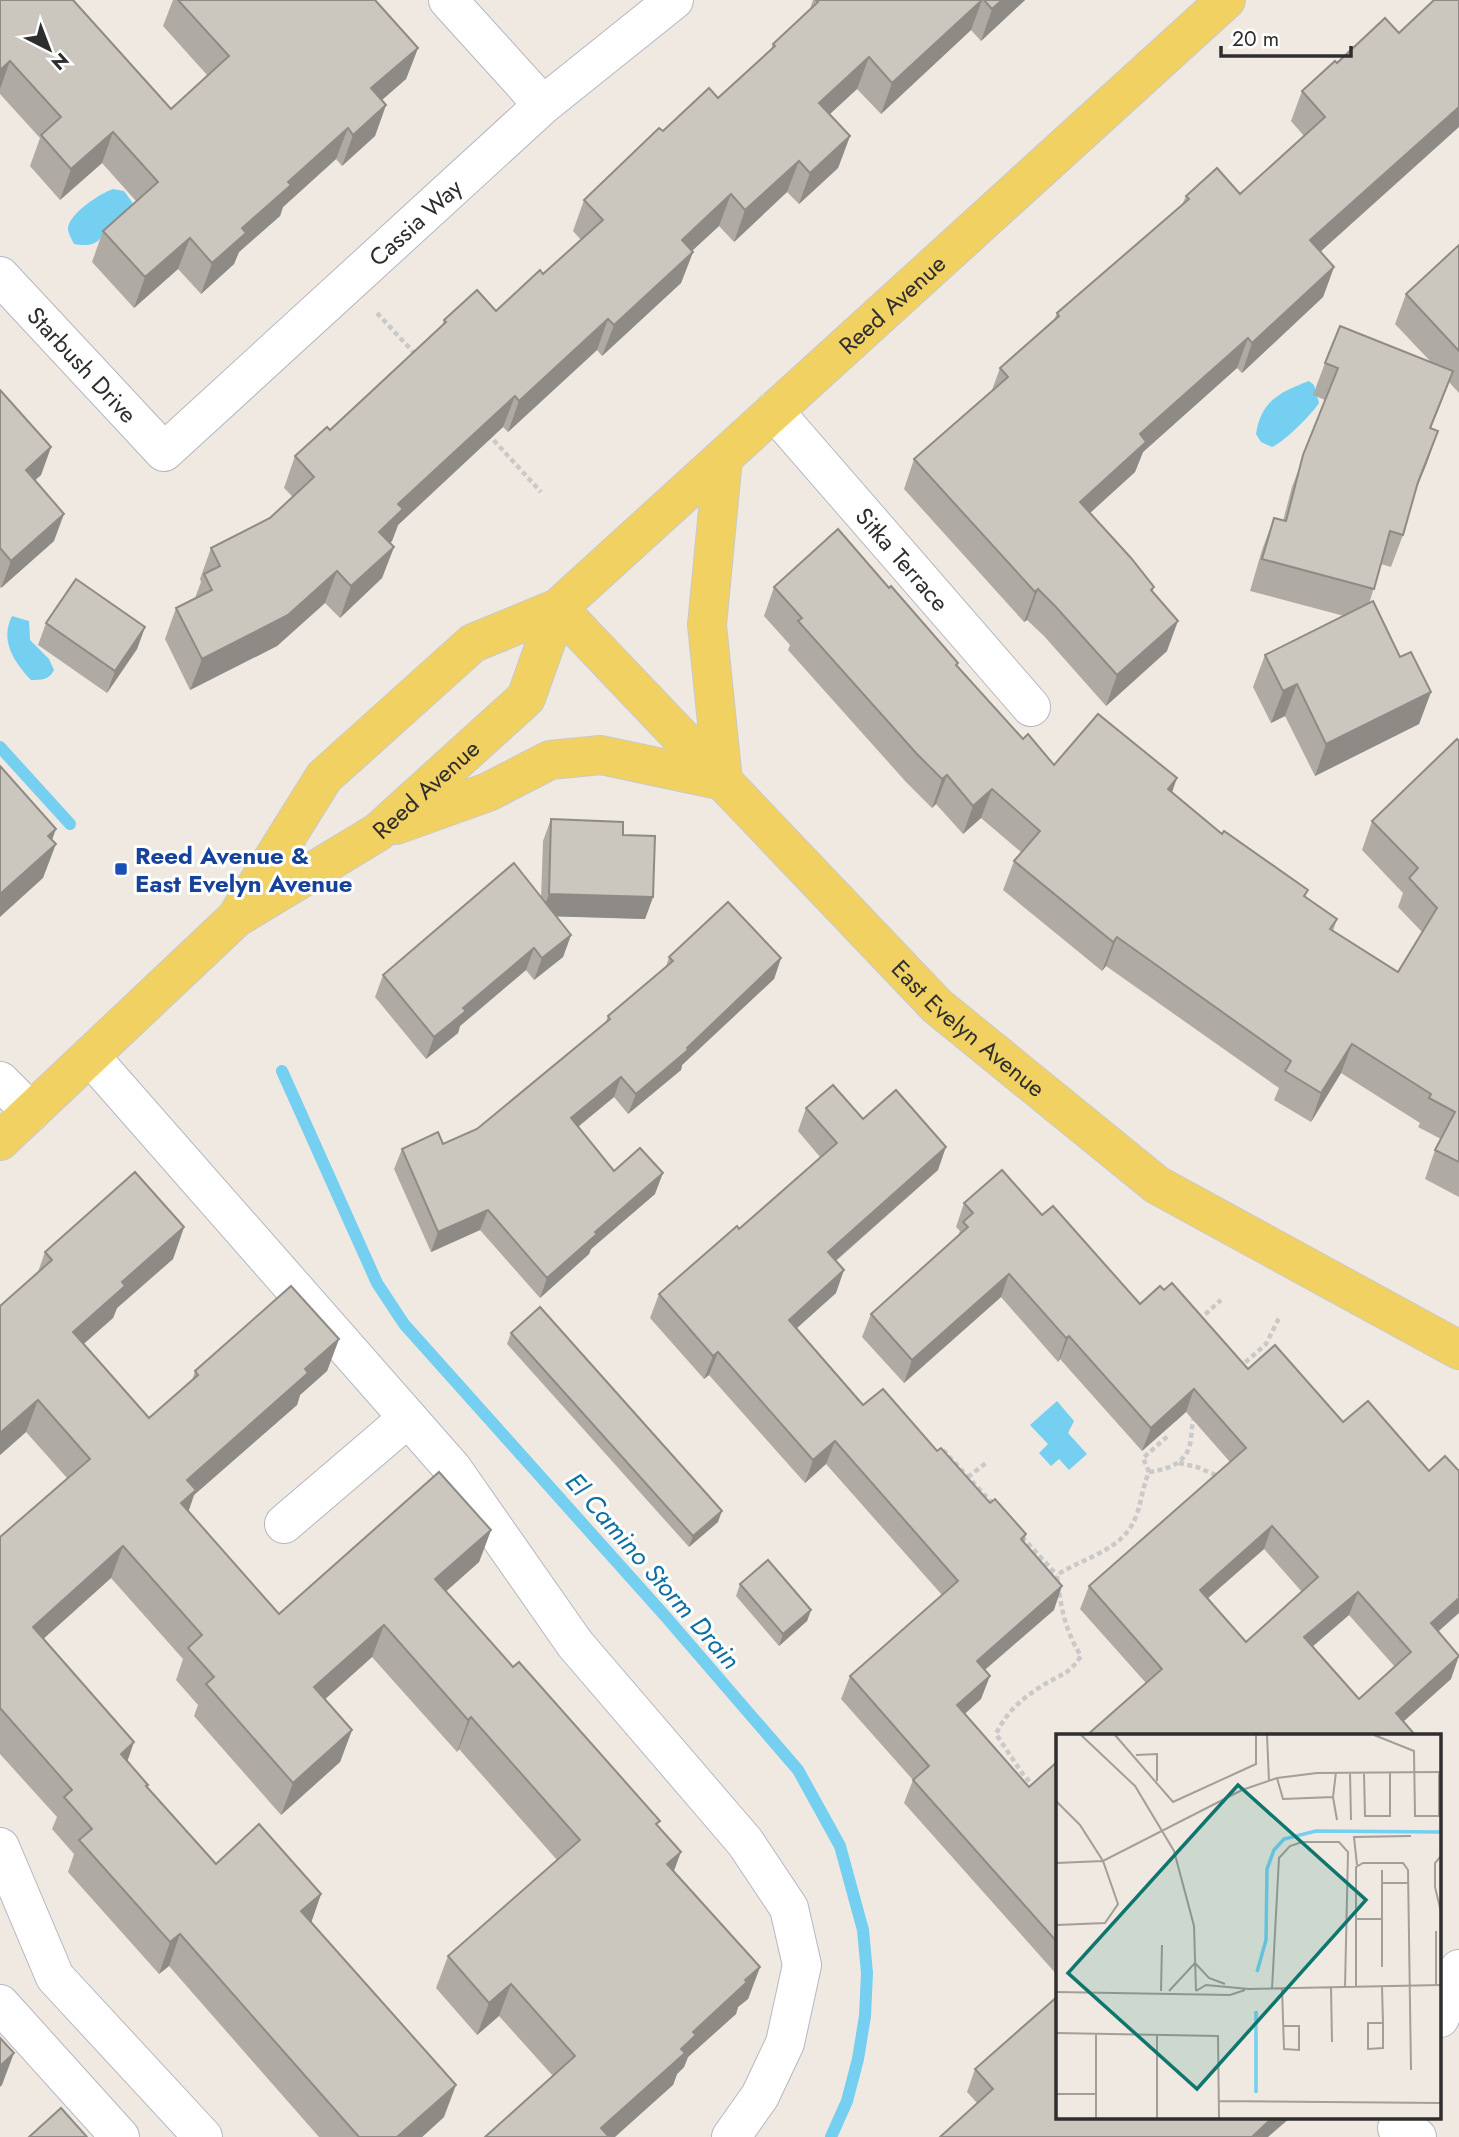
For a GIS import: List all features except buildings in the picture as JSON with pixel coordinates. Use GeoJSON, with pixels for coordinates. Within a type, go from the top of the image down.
{"type":"FeatureCollection","features":[{"type":"Feature","properties":{"kind":"main road","name":"Reed Avenue"},"geometry":{"type":"LineString","coordinates":[[236,918],[324,777],[473,643],[558,608],[1226,0]]}},
{"type":"Feature","properties":{"kind":"main road"},"geometry":{"type":"LineString","coordinates":[[378,832],[488,792],[550,760],[601,755],[723,781],[707,625],[723,458]]}},
{"type":"Feature","properties":{"kind":"main road","name":"Reed Avenue"},"geometry":{"type":"LineString","coordinates":[[0,1141],[236,918],[378,832],[526,698],[558,608]]}},
{"type":"Feature","properties":{"kind":"main road","name":"East Evelyn Avenue"},"geometry":{"type":"LineString","coordinates":[[558,608],[937,1006],[1157,1185],[1459,1350]]}},
{"type":"Feature","properties":{"kind":"street"},"geometry":{"type":"LineString","coordinates":[[448,0],[543,105]]}},
{"type":"Feature","properties":{"kind":"street","name":"Cassia Way"},"geometry":{"type":"LineString","coordinates":[[164,452],[543,105],[674,0]]}},
{"type":"Feature","properties":{"kind":"street","name":"Starbush Drive"},"geometry":{"type":"LineString","coordinates":[[0,276],[164,452]]}},
{"type":"Feature","properties":{"kind":"street","name":"Sitka Terrace"},"geometry":{"type":"LineString","coordinates":[[774,411],[1031,707]]}},
{"type":"Feature","properties":{"kind":"street"},"geometry":{"type":"LineString","coordinates":[[90,1056],[452,1468],[575,1644],[745,1842],[789,1908],[802,1965],[785,2043],[760,2096],[731,2137]]}},
{"type":"Feature","properties":{"kind":"street"},"geometry":{"type":"LineString","coordinates":[[0,1081],[31,1112]]}},
{"type":"Feature","properties":{"kind":"street"},"geometry":{"type":"LineString","coordinates":[[284,1524],[408,1418]]}},
{"type":"Feature","properties":{"kind":"street"},"geometry":{"type":"LineString","coordinates":[[0,1847],[55,1977],[203,2137]]}},
{"type":"Feature","properties":{"kind":"street"},"geometry":{"type":"LineString","coordinates":[[1442,2013],[1459,1969]]}},
{"type":"Feature","properties":{"kind":"street"},"geometry":{"type":"LineString","coordinates":[[0,2004],[120,2137]]}},
{"type":"Feature","properties":{"kind":"path"},"geometry":{"type":"LineString","coordinates":[[350,284],[422,362]]}},
{"type":"Feature","properties":{"kind":"path"},"geometry":{"type":"LineString","coordinates":[[486,432],[541,492]]}},
{"type":"Feature","properties":{"kind":"path"},"geometry":{"type":"LineString","coordinates":[[1192,1327],[1222,1300]]}},
{"type":"Feature","properties":{"kind":"path"},"geometry":{"type":"LineString","coordinates":[[1230,1359],[1239,1368],[1247,1359],[1258,1353],[1266,1344],[1279,1318]]}},
{"type":"Feature","properties":{"kind":"path"},"geometry":{"type":"LineString","coordinates":[[1198,1321],[1206,1331]]}},
{"type":"Feature","properties":{"kind":"path"},"geometry":{"type":"LineString","coordinates":[[1149,1472],[1164,1470],[1179,1463],[1187,1452],[1194,1416],[1204,1408]]}},
{"type":"Feature","properties":{"kind":"path"},"geometry":{"type":"LineString","coordinates":[[1149,1472],[1141,1457],[1169,1435]]}},
{"type":"Feature","properties":{"kind":"path"},"geometry":{"type":"LineString","coordinates":[[943,1450],[995,1507]]}},
{"type":"Feature","properties":{"kind":"path"},"geometry":{"type":"LineString","coordinates":[[968,1477],[986,1463]]}},
{"type":"Feature","properties":{"kind":"path"},"geometry":{"type":"LineString","coordinates":[[1179,1463],[1197,1467],[1226,1482]]}},
{"type":"Feature","properties":{"kind":"path"},"geometry":{"type":"LineString","coordinates":[[1057,1575],[1077,1562],[1115,1545],[1130,1530],[1149,1472]]}},
{"type":"Feature","properties":{"kind":"path"},"geometry":{"type":"LineString","coordinates":[[1021,1536],[1057,1575],[1070,1639],[1081,1656],[1071,1671],[1043,1685],[1005,1715],[996,1734],[1022,1773],[1037,1789]]}},
{"type":"Feature","properties":{"kind":"water"},"geometry":{"type":"Polygon","coordinates":[[[113,189],[124,191],[132,202],[132,212],[121,227],[111,224],[97,242],[88,245],[74,244],[68,229],[73,217],[93,199],[113,189]]]}},
{"type":"Feature","properties":{"kind":"water"},"geometry":{"type":"Polygon","coordinates":[[[1309,381],[1314,385],[1319,403],[1316,408],[1277,444],[1272,447],[1261,442],[1256,434],[1267,406],[1289,389],[1309,381]]]}},
{"type":"Feature","properties":{"kind":"water"},"geometry":{"type":"Polygon","coordinates":[[[12,616],[29,621],[30,640],[49,659],[54,670],[47,678],[31,680],[14,658],[7,633],[12,616]]]}},
{"type":"Feature","properties":{"kind":"water"},"geometry":{"type":"Polygon","coordinates":[[[1057,1401],[1074,1421],[1068,1433],[1087,1454],[1069,1470],[1059,1459],[1051,1466],[1039,1453],[1048,1444],[1030,1425],[1057,1401]]]}},
{"type":"Feature","properties":{"kind":"waterway","name":"El Camino Storm Drain"},"geometry":{"type":"LineString","coordinates":[[0,747],[70,824]]}},
{"type":"Feature","properties":{"kind":"waterway","name":"El Camino Storm Drain"},"geometry":{"type":"LineString","coordinates":[[282,1071],[377,1283],[404,1324],[666,1617],[798,1770],[840,1846],[863,1930],[867,1973],[865,2016],[858,2059],[847,2101],[831,2137]]}},
{"type":"Feature","properties":{"kind":"place","name":"Reed Avenue & East Evelyn Avenue"},"geometry":{"type":"Point","coordinates":[121,869]}}]}
